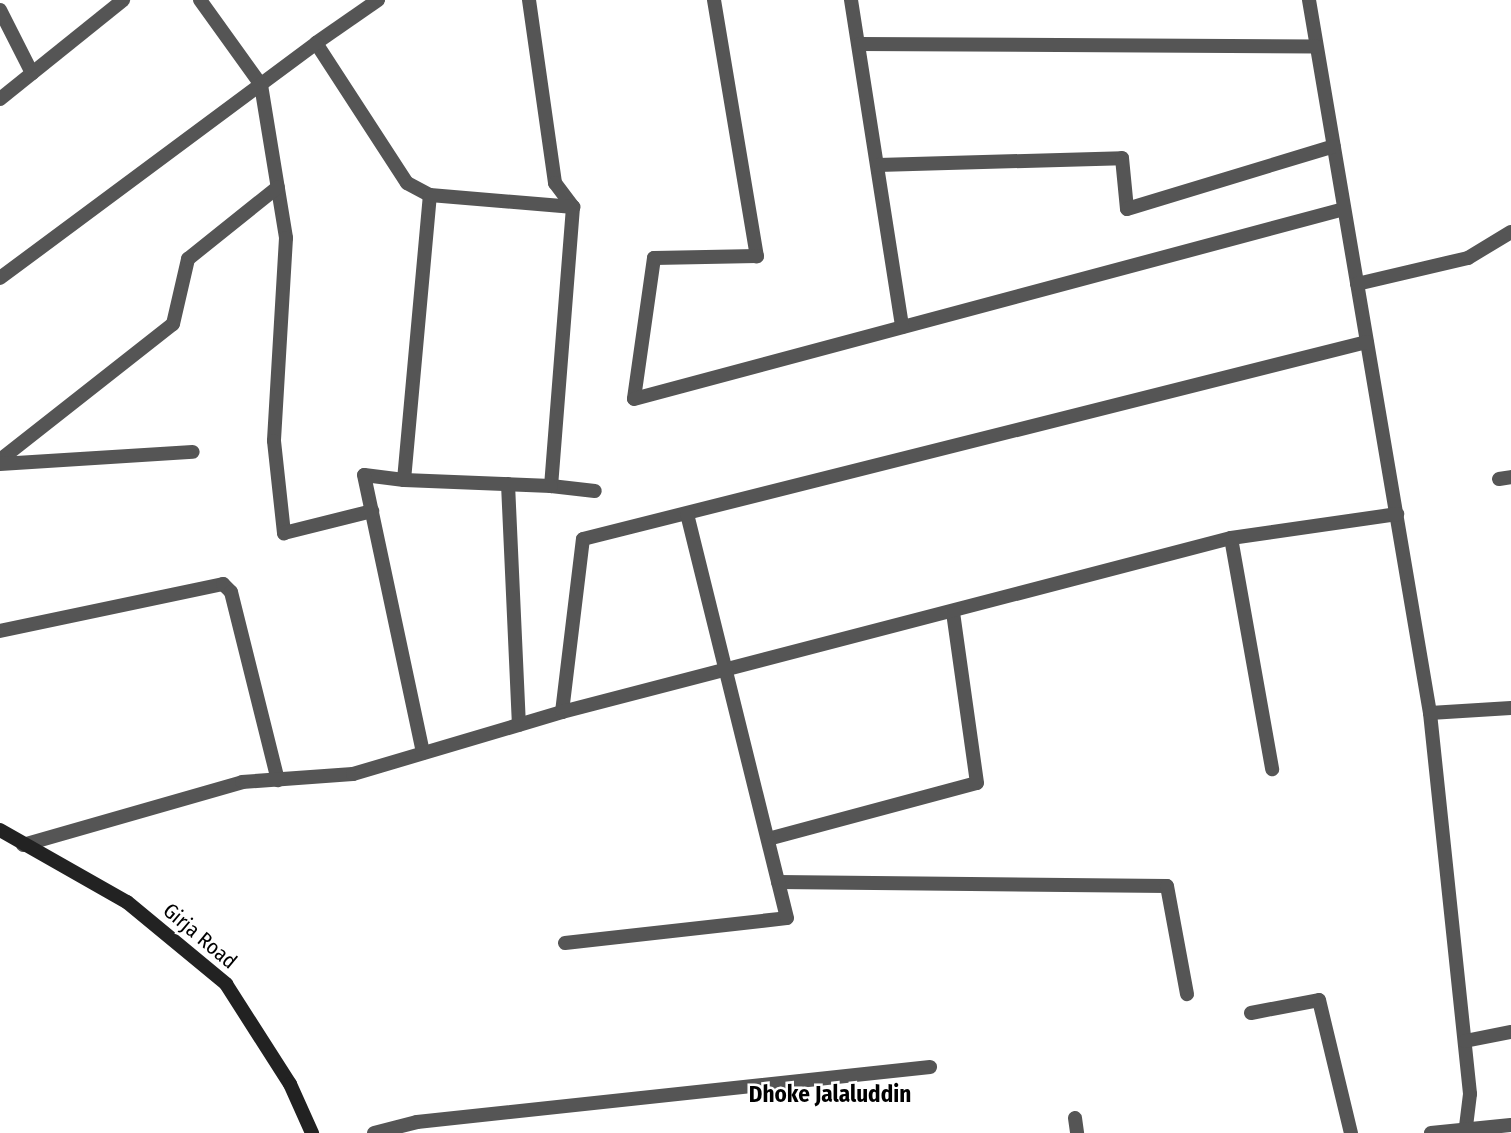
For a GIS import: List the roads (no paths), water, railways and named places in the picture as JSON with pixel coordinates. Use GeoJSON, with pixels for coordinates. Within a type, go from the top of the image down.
{"type":"FeatureCollection","features":[{"type":"Feature","properties":{"kind":"main road","name":"Girja Road"},"geometry":{"type":"LineString","coordinates":[[0,830],[127,902],[226,984],[290,1084],[312,1133]]}},
{"type":"Feature","properties":{"kind":"street"},"geometry":{"type":"LineString","coordinates":[[0,99],[123,0]]}},
{"type":"Feature","properties":{"kind":"street"},"geometry":{"type":"LineString","coordinates":[[200,0],[261,85],[278,187],[286,239],[274,441],[284,533],[372,511]]}},
{"type":"Feature","properties":{"kind":"street"},"geometry":{"type":"LineString","coordinates":[[0,278],[378,0]]}},
{"type":"Feature","properties":{"kind":"street"},"geometry":{"type":"LineString","coordinates":[[529,0],[555,183],[573,207],[551,486]]}},
{"type":"Feature","properties":{"kind":"street"},"geometry":{"type":"LineString","coordinates":[[714,0],[757,256],[654,258],[634,400],[1345,209]]}},
{"type":"Feature","properties":{"kind":"street"},"geometry":{"type":"LineString","coordinates":[[851,0],[902,327]]}},
{"type":"Feature","properties":{"kind":"street"},"geometry":{"type":"LineString","coordinates":[[1309,0],[1430,713],[1470,1094],[1466,1131]]}},
{"type":"Feature","properties":{"kind":"street"},"geometry":{"type":"LineString","coordinates":[[0,10],[32,73]]}},
{"type":"Feature","properties":{"kind":"street"},"geometry":{"type":"LineString","coordinates":[[316,43],[407,183],[430,195],[573,207]]}},
{"type":"Feature","properties":{"kind":"street"},"geometry":{"type":"LineString","coordinates":[[859,44],[1316,46]]}},
{"type":"Feature","properties":{"kind":"street"},"geometry":{"type":"LineString","coordinates":[[878,165],[1122,158],[1127,209],[1334,146]]}},
{"type":"Feature","properties":{"kind":"street"},"geometry":{"type":"LineString","coordinates":[[0,462],[173,324],[188,259],[278,187]]}},
{"type":"Feature","properties":{"kind":"street"},"geometry":{"type":"LineString","coordinates":[[404,480],[430,195]]}},
{"type":"Feature","properties":{"kind":"street"},"geometry":{"type":"LineString","coordinates":[[1357,284],[1468,258],[1511,232]]}},
{"type":"Feature","properties":{"kind":"street"},"geometry":{"type":"LineString","coordinates":[[562,712],[583,539],[1367,342]]}},
{"type":"Feature","properties":{"kind":"street"},"geometry":{"type":"LineString","coordinates":[[0,462],[193,452]]}},
{"type":"Feature","properties":{"kind":"street"},"geometry":{"type":"LineString","coordinates":[[422,753],[364,475],[404,480],[551,486],[595,491]]}},
{"type":"Feature","properties":{"kind":"street"},"geometry":{"type":"LineString","coordinates":[[508,484],[519,724]]}},
{"type":"Feature","properties":{"kind":"street"},"geometry":{"type":"LineString","coordinates":[[565,943],[787,918],[687,514]]}},
{"type":"Feature","properties":{"kind":"street"},"geometry":{"type":"LineString","coordinates":[[23,845],[190,795],[278,780],[353,774],[562,712],[726,672],[1231,537],[1396,514]]}},
{"type":"Feature","properties":{"kind":"street"},"geometry":{"type":"LineString","coordinates":[[1231,537],[1272,769]]}},
{"type":"Feature","properties":{"kind":"street"},"geometry":{"type":"LineString","coordinates":[[0,631],[223,584],[231,592],[278,780]]}},
{"type":"Feature","properties":{"kind":"street"},"geometry":{"type":"LineString","coordinates":[[768,839],[977,783],[953,612]]}},
{"type":"Feature","properties":{"kind":"street"},"geometry":{"type":"LineString","coordinates":[[1430,713],[1511,708]]}},
{"type":"Feature","properties":{"kind":"street"},"geometry":{"type":"LineString","coordinates":[[778,882],[1167,886],[1187,995]]}},
{"type":"Feature","properties":{"kind":"street"},"geometry":{"type":"LineString","coordinates":[[1251,1013],[1319,1000],[1350,1133]]}},
{"type":"Feature","properties":{"kind":"street"},"geometry":{"type":"LineString","coordinates":[[1465,1041],[1511,1032]]}},
{"type":"Feature","properties":{"kind":"street"},"geometry":{"type":"LineString","coordinates":[[374,1133],[417,1122],[930,1067]]}},
{"type":"Feature","properties":{"kind":"street"},"geometry":{"type":"LineString","coordinates":[[1075,1118],[1077,1133]]}},
{"type":"Feature","properties":{"kind":"street"},"geometry":{"type":"LineString","coordinates":[[1432,1133],[1511,1125]]}},
{"type":"Feature","properties":{"kind":"district","name":"Dhoke Jalaluddin"},"geometry":{"type":"Point","coordinates":[830,1094]}}]}
